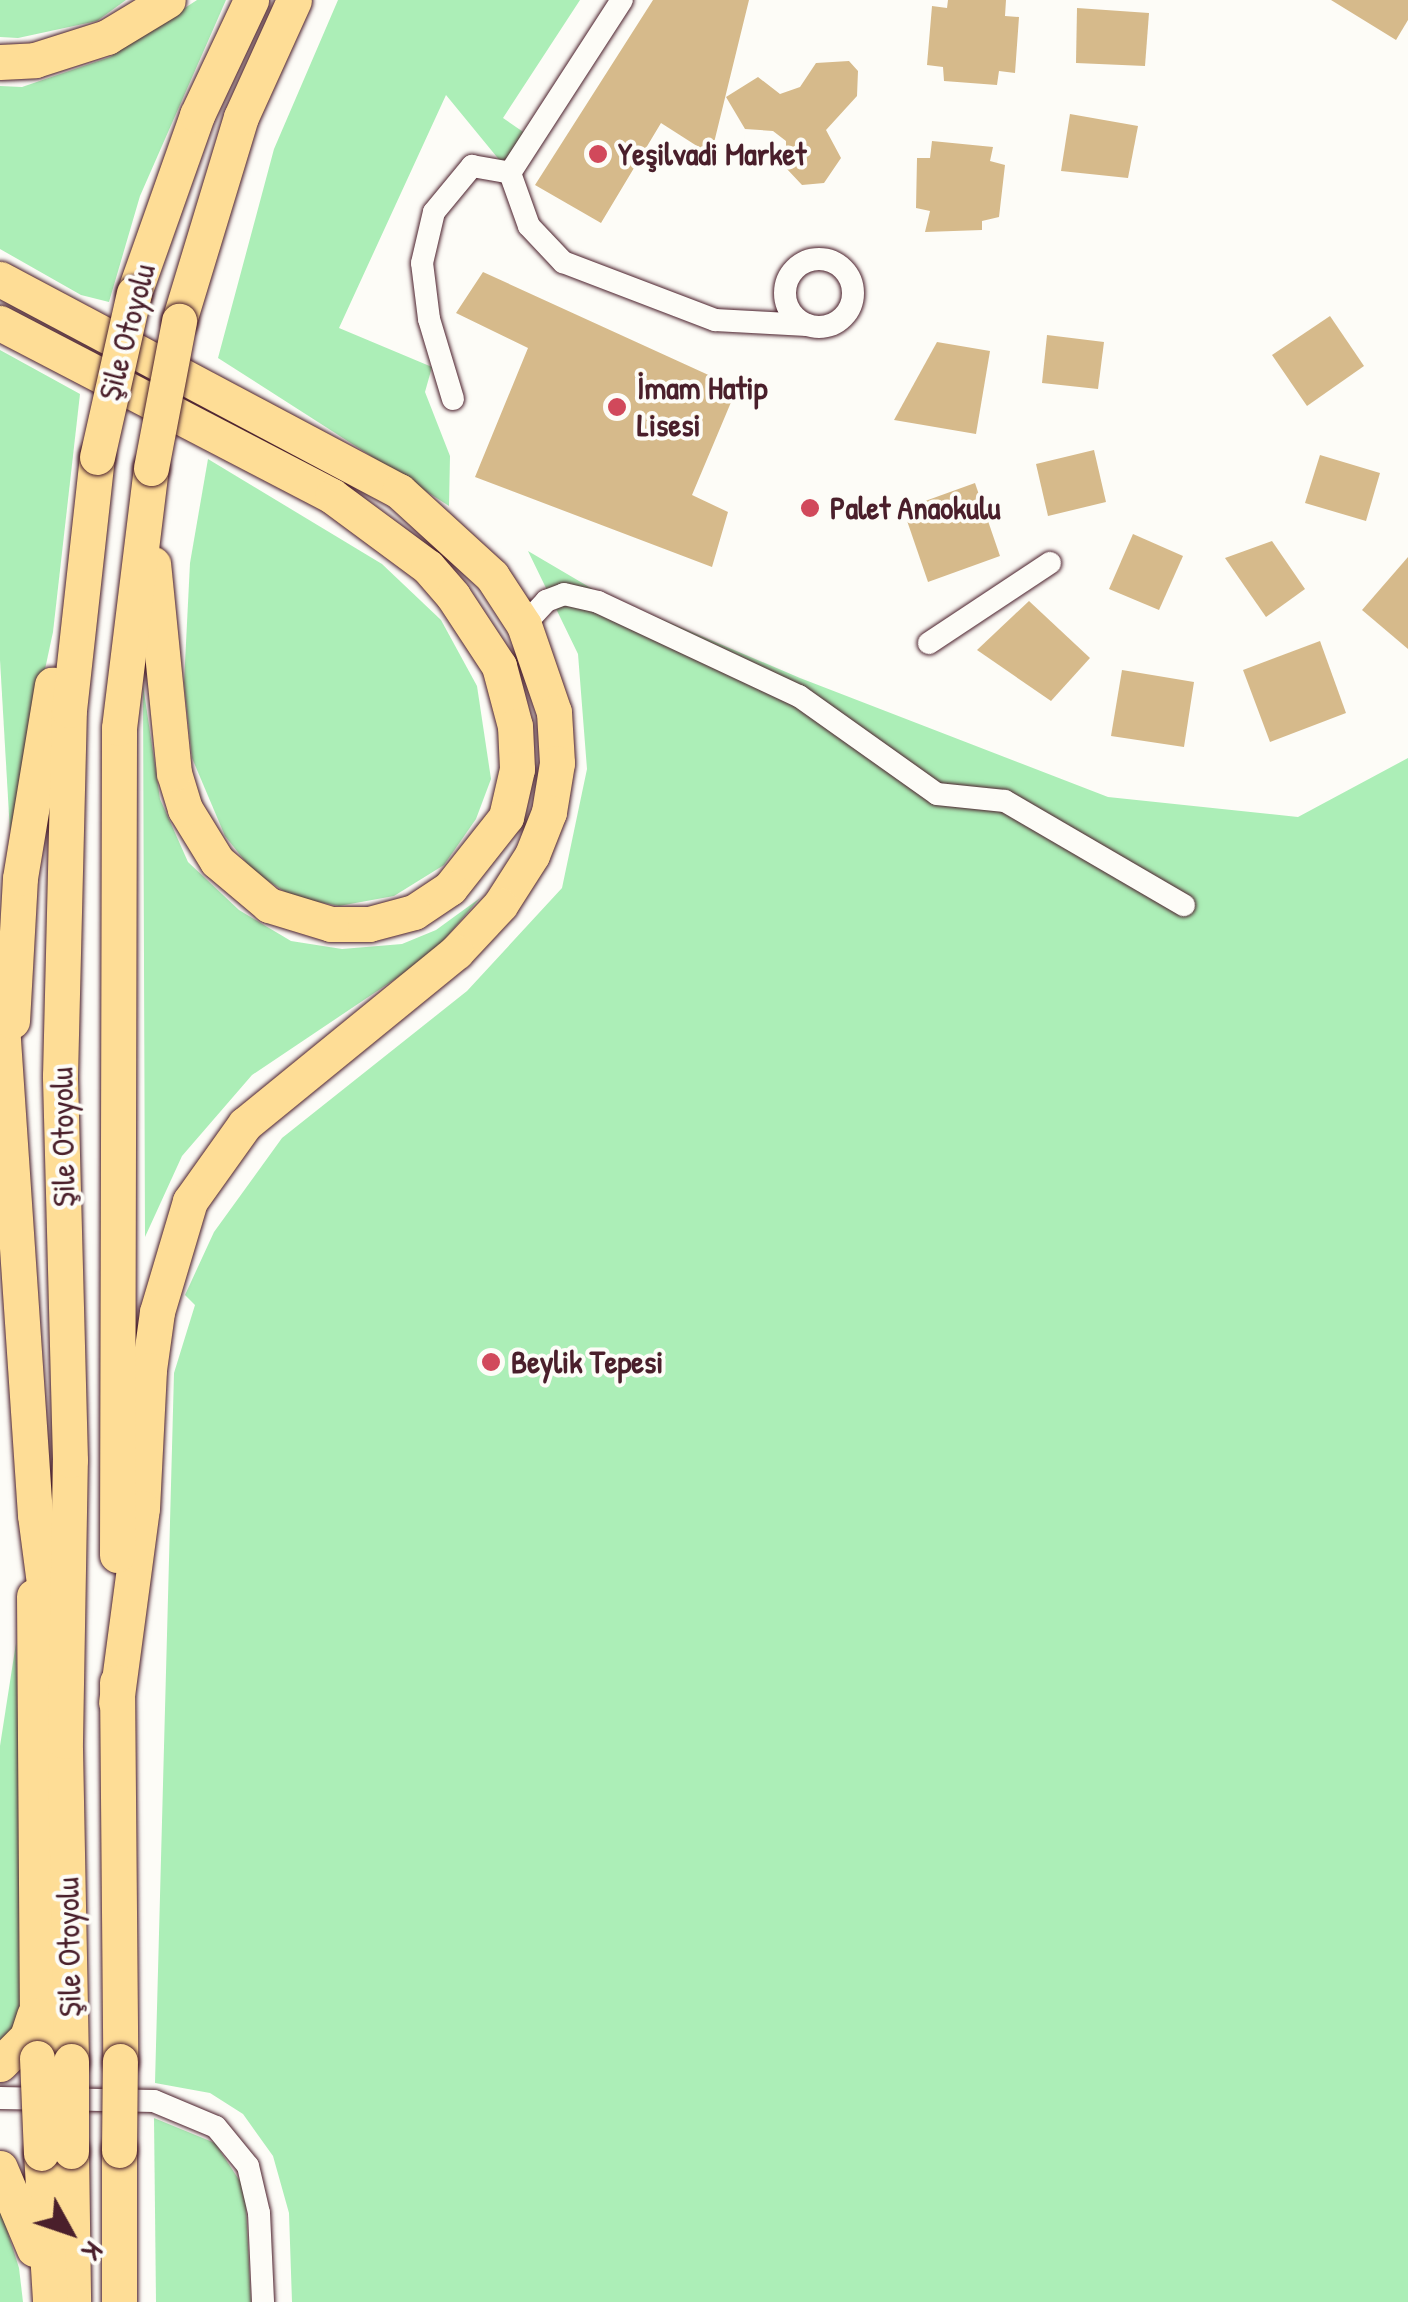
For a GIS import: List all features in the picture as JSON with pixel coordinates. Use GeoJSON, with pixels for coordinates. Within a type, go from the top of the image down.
{"type":"FeatureCollection","features":[{"type":"Feature","properties":{"kind":"highway"},"geometry":{"type":"LineString","coordinates":[[0,62],[35,60],[106,37],[168,0]]}},
{"type":"Feature","properties":{"kind":"highway","name":"Şile Otoyolu"},"geometry":{"type":"LineString","coordinates":[[73,2302],[56,2152],[54,2060],[70,1460],[61,1056],[69,710],[85,538],[97,457],[134,293],[197,115],[250,0]]}},
{"type":"Feature","properties":{"kind":"highway","name":"Şile Otoyolu"},"geometry":{"type":"LineString","coordinates":[[119,2302],[119,728],[151,468],[179,321],[240,117],[294,0]]}},
{"type":"Feature","properties":{"kind":"highway"},"geometry":{"type":"LineString","coordinates":[[0,279],[400,491],[492,576],[524,625],[554,712],[557,762],[532,855],[500,904],[456,952],[245,1124],[198,1188],[180,1230],[148,1370],[142,1508],[116,1702]]}},
{"type":"Feature","properties":{"kind":"highway"},"geometry":{"type":"LineString","coordinates":[[0,323],[332,496],[414,555],[453,596],[499,666],[515,726],[517,769],[506,816],[479,858],[414,912],[369,924],[296,916],[242,886],[200,840],[174,772],[166,726],[154,610],[151,468]]}},
{"type":"Feature","properties":{"kind":"highway"},"geometry":{"type":"LineString","coordinates":[[6,1107],[20,878],[85,538]]}},
{"type":"Feature","properties":{"kind":"highway"},"geometry":{"type":"LineString","coordinates":[[0,995],[35,1516],[65,1741]]}},
{"type":"Feature","properties":{"kind":"highway"},"geometry":{"type":"LineString","coordinates":[[0,2064],[28,2037],[36,2010],[35,1516]]}},
{"type":"Feature","properties":{"kind":"highway"},"geometry":{"type":"LineString","coordinates":[[36,2010],[54,2060]]}},
{"type":"Feature","properties":{"kind":"highway"},"geometry":{"type":"LineString","coordinates":[[48,2302],[56,2152]]}},
{"type":"Feature","properties":{"kind":"highway"},"geometry":{"type":"LineString","coordinates":[[0,2168],[16,2194],[48,2302]]}},
{"type":"Feature","properties":{"kind":"street"},"geometry":{"type":"LineString","coordinates":[[510,174],[622,0]]}},
{"type":"Feature","properties":{"kind":"street"},"geometry":{"type":"LineString","coordinates":[[453,399],[429,319],[422,263],[434,212],[472,166],[510,174]]}},
{"type":"Feature","properties":{"kind":"street"},"geometry":{"type":"LineString","coordinates":[[510,174],[529,226],[563,262],[714,320],[806,325]]}},
{"type":"Feature","properties":{"kind":"street"},"geometry":{"type":"LineString","coordinates":[[929,642],[1050,563]]}},
{"type":"Feature","properties":{"kind":"street"},"geometry":{"type":"LineString","coordinates":[[524,625],[546,601],[564,594],[598,602],[799,696],[937,794],[1004,801],[1184,905]]}},
{"type":"Feature","properties":{"kind":"street"},"geometry":{"type":"LineString","coordinates":[[0,2098],[154,2102],[176,2105],[216,2127],[248,2166],[259,2212],[263,2302]]}},
{"type":"Feature","properties":{"kind":"green space"},"geometry":{"type":"Polygon","coordinates":[[[0,0],[126,0],[97,21],[18,38],[0,37],[0,0]]]}},
{"type":"Feature","properties":{"kind":"green space"},"geometry":{"type":"Polygon","coordinates":[[[197,0],[226,0],[140,196],[109,302],[81,295],[0,249],[0,86],[22,87],[110,57],[197,0]]]}},
{"type":"Feature","properties":{"kind":"green space"},"geometry":{"type":"Polygon","coordinates":[[[338,0],[580,0],[503,118],[532,138],[510,173],[446,95],[339,328],[432,367],[425,392],[450,456],[449,506],[218,358],[274,149],[338,0]]]}},
{"type":"Feature","properties":{"kind":"green space"},"geometry":{"type":"Polygon","coordinates":[[[0,350],[80,394],[53,632],[10,832],[0,660],[0,350]]]}},
{"type":"Feature","properties":{"kind":"green space"},"geometry":{"type":"Polygon","coordinates":[[[208,459],[382,564],[441,620],[477,686],[491,779],[476,819],[444,865],[394,896],[339,906],[293,897],[253,871],[225,836],[192,758],[184,683],[190,563],[208,459]]]}},
{"type":"Feature","properties":{"kind":"green space"},"geometry":{"type":"Polygon","coordinates":[[[528,551],[596,591],[800,678],[1108,797],[1298,817],[1408,758],[1408,2302],[292,2302],[289,2213],[273,2156],[243,2114],[210,2093],[155,2083],[174,1373],[195,1305],[185,1295],[214,1232],[282,1138],[467,991],[562,888],[587,769],[578,654],[528,551]]]}},
{"type":"Feature","properties":{"kind":"green space"},"geometry":{"type":"Polygon","coordinates":[[[143,685],[160,799],[188,862],[239,910],[291,941],[342,949],[402,944],[436,930],[480,898],[431,955],[252,1075],[182,1156],[145,1237],[143,685]]]}},
{"type":"Feature","properties":{"kind":"green space"},"geometry":{"type":"Polygon","coordinates":[[[16,1643],[26,2015],[0,2046],[0,1746],[16,1643]]]}},
{"type":"Feature","properties":{"kind":"green space"},"geometry":{"type":"Polygon","coordinates":[[[154,2118],[215,2143],[245,2189],[251,2302],[156,2302],[154,2118]]]}},
{"type":"Feature","properties":{"kind":"green space"},"geometry":{"type":"Polygon","coordinates":[[[0,2208],[19,2268],[23,2302],[0,2302],[0,2208]]]}},
{"type":"Feature","properties":{"kind":"building"},"geometry":{"type":"Polygon","coordinates":[[[653,0],[749,0],[711,155],[661,123],[601,223],[535,185],[653,0]]]}},
{"type":"Feature","properties":{"kind":"building"},"geometry":{"type":"Polygon","coordinates":[[[948,0],[1006,0],[1005,16],[1019,17],[1015,73],[999,71],[997,85],[944,81],[943,67],[927,65],[932,6],[947,8],[948,0]]]}},
{"type":"Feature","properties":{"kind":"building"},"geometry":{"type":"Polygon","coordinates":[[[1331,0],[1408,0],[1408,20],[1396,40],[1331,0]]]}},
{"type":"Feature","properties":{"kind":"building"},"geometry":{"type":"Polygon","coordinates":[[[1077,8],[1149,13],[1145,66],[1076,63],[1077,8]]]}},
{"type":"Feature","properties":{"kind":"building"},"geometry":{"type":"Polygon","coordinates":[[[849,61],[858,71],[857,96],[826,130],[841,158],[824,183],[802,185],[786,168],[786,141],[773,131],[745,129],[726,97],[758,77],[780,94],[800,87],[816,63],[849,61]]]}},
{"type":"Feature","properties":{"kind":"building"},"geometry":{"type":"Polygon","coordinates":[[[1070,114],[1138,126],[1128,178],[1061,171],[1070,114]]]}},
{"type":"Feature","properties":{"kind":"building"},"geometry":{"type":"Polygon","coordinates":[[[932,141],[993,147],[990,161],[1005,165],[999,217],[982,221],[982,230],[925,232],[930,211],[916,208],[917,158],[930,158],[932,141]]]}},
{"type":"Feature","properties":{"kind":"building","name":"İmam Hatip Lisesi"},"geometry":{"type":"Polygon","coordinates":[[[483,272],[737,388],[692,495],[728,512],[712,567],[475,477],[528,348],[456,313],[483,272]]]}},
{"type":"Feature","properties":{"kind":"building"},"geometry":{"type":"Polygon","coordinates":[[[1330,316],[1364,366],[1307,406],[1272,355],[1330,316]]]}},
{"type":"Feature","properties":{"kind":"building"},"geometry":{"type":"Polygon","coordinates":[[[1047,335],[1104,342],[1098,389],[1042,383],[1047,335]]]}},
{"type":"Feature","properties":{"kind":"building"},"geometry":{"type":"Polygon","coordinates":[[[937,342],[990,351],[976,434],[894,420],[937,342]]]}},
{"type":"Feature","properties":{"kind":"building"},"geometry":{"type":"Polygon","coordinates":[[[1094,450],[1106,502],[1048,516],[1036,464],[1094,450]]]}},
{"type":"Feature","properties":{"kind":"building"},"geometry":{"type":"Polygon","coordinates":[[[1320,455],[1380,473],[1366,521],[1305,503],[1320,455]]]}},
{"type":"Feature","properties":{"kind":"building"},"geometry":{"type":"Polygon","coordinates":[[[975,483],[1000,556],[928,582],[903,509],[975,483]]]}},
{"type":"Feature","properties":{"kind":"building"},"geometry":{"type":"Polygon","coordinates":[[[1133,534],[1183,556],[1159,610],[1109,589],[1133,534]]]}},
{"type":"Feature","properties":{"kind":"building"},"geometry":{"type":"Polygon","coordinates":[[[1272,541],[1305,589],[1266,617],[1225,558],[1272,541]]]}},
{"type":"Feature","properties":{"kind":"building"},"geometry":{"type":"Polygon","coordinates":[[[1408,557],[1408,649],[1362,610],[1408,557]]]}},
{"type":"Feature","properties":{"kind":"building"},"geometry":{"type":"Polygon","coordinates":[[[1029,601],[1090,658],[1051,701],[977,650],[1029,601]]]}},
{"type":"Feature","properties":{"kind":"building"},"geometry":{"type":"Polygon","coordinates":[[[1320,641],[1346,713],[1270,742],[1243,670],[1320,641]]]}},
{"type":"Feature","properties":{"kind":"building"},"geometry":{"type":"Polygon","coordinates":[[[1122,670],[1194,682],[1184,747],[1111,736],[1122,670]]]}},
{"type":"Feature","properties":{"kind":"place","name":"Yeşilvadi Market"},"geometry":{"type":"Point","coordinates":[598,154]}},
{"type":"Feature","properties":{"kind":"place","name":"İmam Hatip Lisesi"},"geometry":{"type":"Point","coordinates":[617,407]}},
{"type":"Feature","properties":{"kind":"place","name":"Palet Anaokulu"},"geometry":{"type":"Point","coordinates":[810,508]}},
{"type":"Feature","properties":{"kind":"place","name":"Beylik Tepesi"},"geometry":{"type":"Point","coordinates":[491,1362]}}]}
